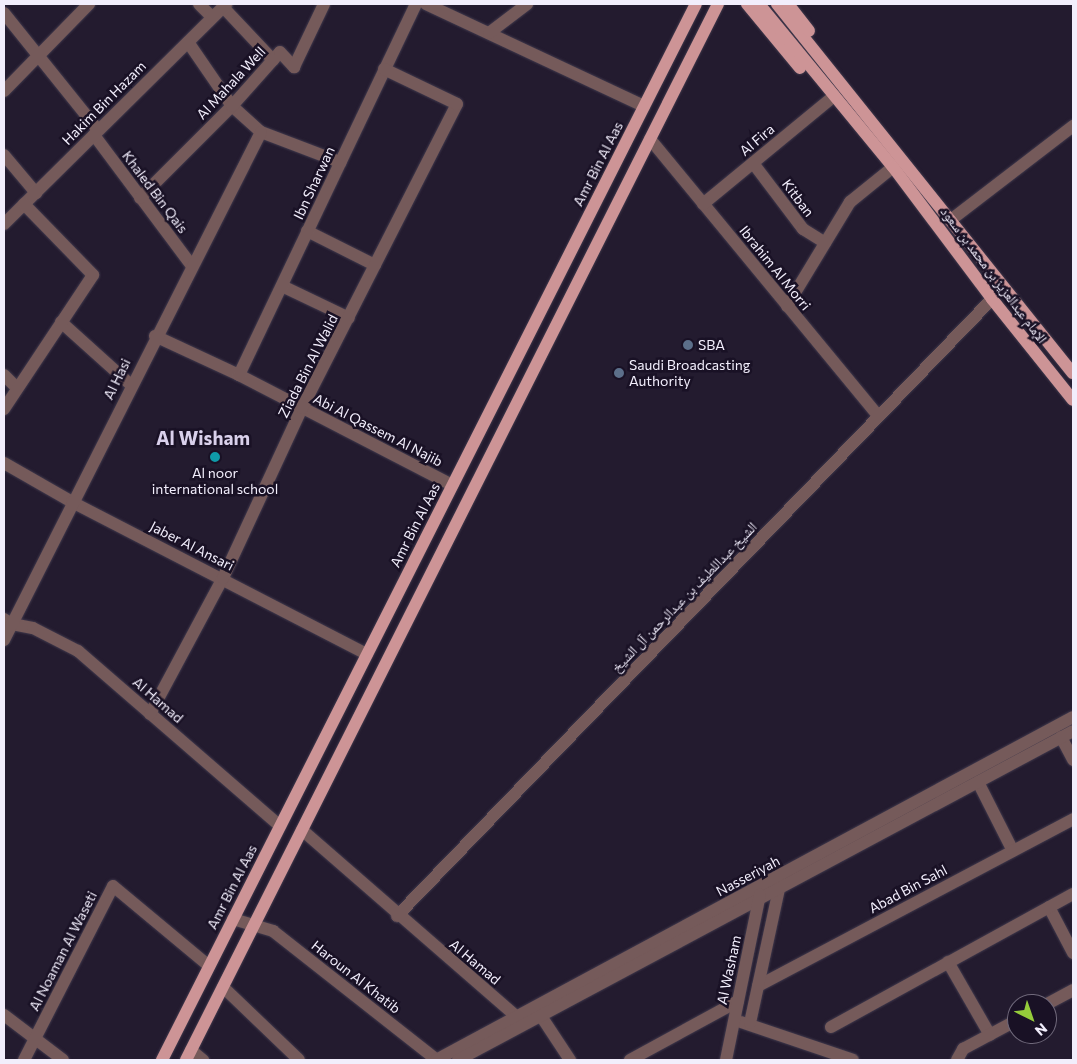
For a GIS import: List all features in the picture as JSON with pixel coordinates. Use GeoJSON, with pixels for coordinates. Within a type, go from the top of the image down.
{"type":"FeatureCollection","features":[{"type":"Feature","properties":{"kind":"main road","name":"Amr Bin Al Aas"},"geometry":{"type":"LineString","coordinates":[[162,1060],[696,4]]}},
{"type":"Feature","properties":{"kind":"main road"},"geometry":{"type":"LineString","coordinates":[[189,1055],[718,4]]}},
{"type":"Feature","properties":{"kind":"main road","name":"الإمام عبدالعزيز بن محمد بن سعود"},"geometry":{"type":"LineString","coordinates":[[748,4],[829,100],[893,167]]}},
{"type":"Feature","properties":{"kind":"main road","name":"الإمام عبدالعزيز بن محمد بن سعود"},"geometry":{"type":"LineString","coordinates":[[759,4],[893,167],[992,299],[1054,379],[1073,400]]}},
{"type":"Feature","properties":{"kind":"main road","name":"الإمام عبدالعزيز بن محمد بن سعود"},"geometry":{"type":"LineString","coordinates":[[777,4],[1072,368]]}},
{"type":"Feature","properties":{"kind":"main road","name":"الإمام عبدالعزيز بن محمد بن سعود"},"geometry":{"type":"LineString","coordinates":[[788,4],[877,117],[907,163]]}},
{"type":"Feature","properties":{"kind":"main road"},"geometry":{"type":"LineString","coordinates":[[672,51],[690,61]]}},
{"type":"Feature","properties":{"kind":"main road"},"geometry":{"type":"LineString","coordinates":[[1054,379],[1073,406]]}},
{"type":"Feature","properties":{"kind":"street"},"geometry":{"type":"LineString","coordinates":[[4,91],[89,4]]}},
{"type":"Feature","properties":{"kind":"street"},"geometry":{"type":"LineString","coordinates":[[199,4],[212,17]]}},
{"type":"Feature","properties":{"kind":"street","name":"Al Mahala Well"},"geometry":{"type":"LineString","coordinates":[[140,198],[232,106],[280,52],[294,66],[324,4]]}},
{"type":"Feature","properties":{"kind":"street","name":"Ibn Sharwan"},"geometry":{"type":"LineString","coordinates":[[239,375],[416,4]]}},
{"type":"Feature","properties":{"kind":"street"},"geometry":{"type":"LineString","coordinates":[[426,4],[644,106]]}},
{"type":"Feature","properties":{"kind":"street"},"geometry":{"type":"LineString","coordinates":[[489,33],[527,4]]}},
{"type":"Feature","properties":{"kind":"street"},"geometry":{"type":"LineString","coordinates":[[225,5],[273,60]]}},
{"type":"Feature","properties":{"kind":"street","name":"Hakim Bin Hazam"},"geometry":{"type":"LineString","coordinates":[[4,224],[225,5]]}},
{"type":"Feature","properties":{"kind":"street","name":"Khaled Bin Qais"},"geometry":{"type":"LineString","coordinates":[[4,13],[96,132],[140,198],[192,266]]}},
{"type":"Feature","properties":{"kind":"street"},"geometry":{"type":"LineString","coordinates":[[188,42],[232,106],[261,132],[340,162]]}},
{"type":"Feature","properties":{"kind":"street","name":"Ziada Bin Al Walid"},"geometry":{"type":"LineString","coordinates":[[150,714],[223,578],[302,408],[457,104],[384,70]]}},
{"type":"Feature","properties":{"kind":"street","name":"Al Fira"},"geometry":{"type":"LineString","coordinates":[[704,204],[829,100]]}},
{"type":"Feature","properties":{"kind":"street"},"geometry":{"type":"LineString","coordinates":[[952,220],[1073,126]]}},
{"type":"Feature","properties":{"kind":"street","name":"Al Hasi"},"geometry":{"type":"LineString","coordinates":[[4,640],[8,622],[72,502],[155,336],[261,132]]}},
{"type":"Feature","properties":{"kind":"street","name":"Ibrahim Al Morri"},"geometry":{"type":"LineString","coordinates":[[650,138],[878,416]]}},
{"type":"Feature","properties":{"kind":"street"},"geometry":{"type":"LineString","coordinates":[[4,155],[36,193]]}},
{"type":"Feature","properties":{"kind":"street","name":"Kitban"},"geometry":{"type":"LineString","coordinates":[[753,163],[802,229],[825,244]]}},
{"type":"Feature","properties":{"kind":"street"},"geometry":{"type":"LineString","coordinates":[[787,306],[850,202],[893,167]]}},
{"type":"Feature","properties":{"kind":"street"},"geometry":{"type":"LineString","coordinates":[[4,409],[93,275],[24,204]]}},
{"type":"Feature","properties":{"kind":"street"},"geometry":{"type":"LineString","coordinates":[[307,231],[375,265]]}},
{"type":"Feature","properties":{"kind":"street"},"geometry":{"type":"LineString","coordinates":[[282,286],[349,318]]}},
{"type":"Feature","properties":{"kind":"street","name":"الشيخ عبداللطيف بن عبدالرحمن آل الشيخ"},"geometry":{"type":"LineString","coordinates":[[397,916],[992,299]]}},
{"type":"Feature","properties":{"kind":"street"},"geometry":{"type":"LineString","coordinates":[[61,322],[131,385]]}},
{"type":"Feature","properties":{"kind":"street","name":"Abi Al Qassem Al Najib"},"geometry":{"type":"LineString","coordinates":[[155,336],[239,375],[452,485]]}},
{"type":"Feature","properties":{"kind":"street"},"geometry":{"type":"LineString","coordinates":[[4,375],[17,388]]}},
{"type":"Feature","properties":{"kind":"street","name":"Jaber Al Ansari"},"geometry":{"type":"LineString","coordinates":[[4,463],[72,502],[223,578],[367,654]]}},
{"type":"Feature","properties":{"kind":"street","name":"Al Hamad"},"geometry":{"type":"LineString","coordinates":[[8,622],[33,628],[78,651],[280,826]]}},
{"type":"Feature","properties":{"kind":"street","name":"Nasseriyah"},"geometry":{"type":"LineString","coordinates":[[436,1060],[1073,717]]}},
{"type":"Feature","properties":{"kind":"street","name":"Nasseriyah"},"geometry":{"type":"LineString","coordinates":[[458,1060],[1073,731]]}},
{"type":"Feature","properties":{"kind":"street"},"geometry":{"type":"LineString","coordinates":[[1061,737],[1073,760]]}},
{"type":"Feature","properties":{"kind":"street"},"geometry":{"type":"LineString","coordinates":[[978,782],[1013,851]]}},
{"type":"Feature","properties":{"kind":"street","name":"Abad Bin Sahl"},"geometry":{"type":"LineString","coordinates":[[758,986],[1073,819]]}},
{"type":"Feature","properties":{"kind":"street","name":"Al Hamad"},"geometry":{"type":"LineString","coordinates":[[302,830],[397,916],[517,1017]]}},
{"type":"Feature","properties":{"kind":"street"},"geometry":{"type":"LineString","coordinates":[[750,1023],[782,874]]}},
{"type":"Feature","properties":{"kind":"street","name":"Al Noaman Al Waseti"},"geometry":{"type":"LineString","coordinates":[[24,1060],[113,886],[209,966]]}},
{"type":"Feature","properties":{"kind":"street","name":"Al Washam"},"geometry":{"type":"LineString","coordinates":[[726,1060],[759,899],[760,886]]}},
{"type":"Feature","properties":{"kind":"street"},"geometry":{"type":"LineString","coordinates":[[831,1027],[1073,894]]}},
{"type":"Feature","properties":{"kind":"street"},"geometry":{"type":"LineString","coordinates":[[1049,907],[1073,953]]}},
{"type":"Feature","properties":{"kind":"street","name":"Haroun Al Khatib"},"geometry":{"type":"LineString","coordinates":[[233,918],[273,931],[436,1060]]}},
{"type":"Feature","properties":{"kind":"street"},"geometry":{"type":"LineString","coordinates":[[948,962],[990,1035]]}},
{"type":"Feature","properties":{"kind":"street"},"geometry":{"type":"LineString","coordinates":[[223,987],[299,1060]]}},
{"type":"Feature","properties":{"kind":"street"},"geometry":{"type":"LineString","coordinates":[[1057,999],[1073,990]]}},
{"type":"Feature","properties":{"kind":"street"},"geometry":{"type":"LineString","coordinates":[[630,1060],[738,1001]]}},
{"type":"Feature","properties":{"kind":"street"},"geometry":{"type":"LineString","coordinates":[[4,1015],[63,1060]]}},
{"type":"Feature","properties":{"kind":"street"},"geometry":{"type":"LineString","coordinates":[[542,1016],[570,1060]]}},
{"type":"Feature","properties":{"kind":"street"},"geometry":{"type":"LineString","coordinates":[[734,1020],[750,1023],[853,1060]]}},
{"type":"Feature","properties":{"kind":"street"},"geometry":{"type":"LineString","coordinates":[[957,1060],[963,1049],[1007,1026]]}},
{"type":"Feature","properties":{"kind":"street"},"geometry":{"type":"LineString","coordinates":[[189,1055],[203,1060]]}},
{"type":"Feature","properties":{"kind":"place","name":"SBA"},"geometry":{"type":"Point","coordinates":[688,345]}},
{"type":"Feature","properties":{"kind":"place","name":"Saudi Broadcasting Authority"},"geometry":{"type":"Point","coordinates":[619,373]}},
{"type":"Feature","properties":{"kind":"place","name":"Al noor international school"},"geometry":{"type":"Point","coordinates":[215,457]}},
{"type":"Feature","properties":{"kind":"district","name":"Al Wisham"},"geometry":{"type":"Point","coordinates":[203,438]}}]}
